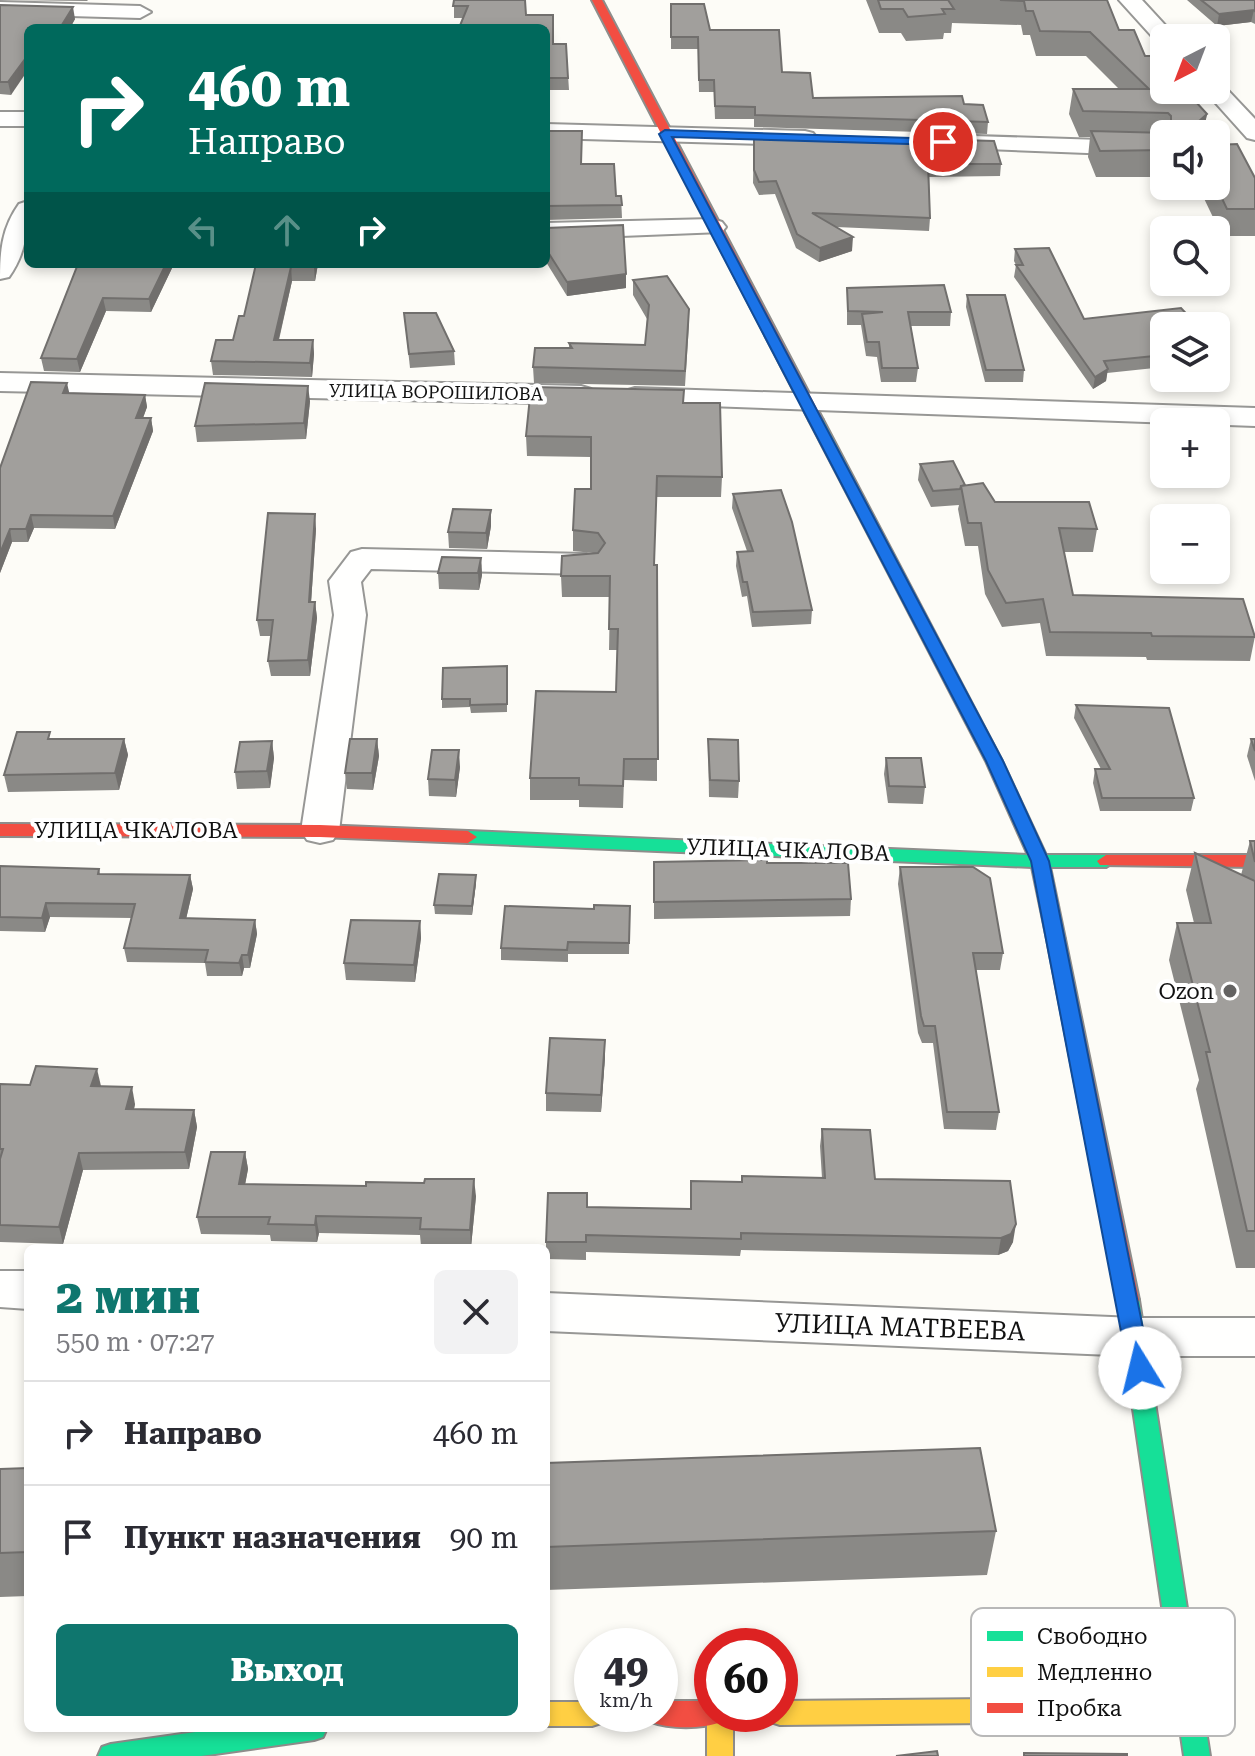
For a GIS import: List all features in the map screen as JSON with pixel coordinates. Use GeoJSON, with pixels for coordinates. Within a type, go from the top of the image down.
{"type":"FeatureCollection","features":[{"type":"Feature","properties":{"kind":"main road"},"geometry":{"type":"LineString","coordinates":[[597,0],[994,761],[1040,861],[1135,1337],[1174,1608]]}},
{"type":"Feature","properties":{"kind":"main road","name":"УЛИЦА ЧКАЛОВА"},"geometry":{"type":"LineString","coordinates":[[0,830],[320,831],[1040,861],[1255,861]]}},
{"type":"Feature","properties":{"kind":"main road"},"geometry":{"type":"LineString","coordinates":[[798,1713],[971,1711]]}},
{"type":"Feature","properties":{"kind":"main road"},"geometry":{"type":"LineString","coordinates":[[550,1714],[574,1714]]}},
{"type":"Feature","properties":{"kind":"main road"},"geometry":{"type":"LineString","coordinates":[[111,1756],[285,1732]]}},
{"type":"Feature","properties":{"kind":"main road"},"geometry":{"type":"LineString","coordinates":[[720,1732],[720,1756]]}},
{"type":"Feature","properties":{"kind":"main road"},"geometry":{"type":"LineString","coordinates":[[1194,1736],[1197,1756]]}},
{"type":"Feature","properties":{"kind":"street"},"geometry":{"type":"LineString","coordinates":[[1130,0],[1153,24]]}},
{"type":"Feature","properties":{"kind":"street"},"geometry":{"type":"LineString","coordinates":[[0,8],[139,13]]}},
{"type":"Feature","properties":{"kind":"street"},"geometry":{"type":"LineString","coordinates":[[1224,104],[1251,145]]}},
{"type":"Feature","properties":{"kind":"street"},"geometry":{"type":"LineString","coordinates":[[0,119],[24,119]]}},
{"type":"Feature","properties":{"kind":"street"},"geometry":{"type":"LineString","coordinates":[[550,131],[832,139]]}},
{"type":"Feature","properties":{"kind":"street"},"geometry":{"type":"LineString","coordinates":[[927,142],[1150,149]]}},
{"type":"Feature","properties":{"kind":"street"},"geometry":{"type":"LineString","coordinates":[[0,205],[24,207]]}},
{"type":"Feature","properties":{"kind":"street"},"geometry":{"type":"LineString","coordinates":[[0,271],[24,216]]}},
{"type":"Feature","properties":{"kind":"street"},"geometry":{"type":"LineString","coordinates":[[550,231],[713,227]]}},
{"type":"Feature","properties":{"kind":"street","name":"УЛИЦА ВОРОШИЛОВА"},"geometry":{"type":"LineString","coordinates":[[0,382],[805,401],[1255,417]]}},
{"type":"Feature","properties":{"kind":"street"},"geometry":{"type":"LineString","coordinates":[[320,831],[350,615],[345,581],[362,559],[586,564]]}},
{"type":"Feature","properties":{"kind":"street"},"geometry":{"type":"LineString","coordinates":[[0,1289],[24,1290]]}},
{"type":"Feature","properties":{"kind":"street","name":"УЛИЦА МАТВЕЕВА"},"geometry":{"type":"LineString","coordinates":[[550,1312],[1135,1337],[1255,1337]]}},
{"type":"Feature","properties":{"kind":"building"},"geometry":{"type":"Polygon","coordinates":[[[454,0],[525,0],[526,15],[553,15],[553,44],[566,44],[568,78],[550,78],[550,24],[461,24],[468,6],[453,6],[454,0]]]}},
{"type":"Feature","properties":{"kind":"building"},"geometry":{"type":"Polygon","coordinates":[[[878,0],[948,0],[954,9],[942,9],[945,14],[908,17],[903,9],[881,9],[878,0]]]}},
{"type":"Feature","properties":{"kind":"building"},"geometry":{"type":"Polygon","coordinates":[[[1000,0],[1107,0],[1119,30],[1134,30],[1145,56],[1150,56],[1150,104],[1198,104],[1207,114],[1200,120],[1171,120],[1168,113],[1083,111],[1073,89],[1149,89],[1090,32],[1040,31],[1033,11],[1026,11],[1024,1],[1000,0]]]}},
{"type":"Feature","properties":{"kind":"building"},"geometry":{"type":"Polygon","coordinates":[[[1201,0],[1255,0],[1255,11],[1219,14],[1201,0]]]}},
{"type":"Feature","properties":{"kind":"building"},"geometry":{"type":"Polygon","coordinates":[[[671,4],[704,4],[710,30],[779,30],[782,72],[810,73],[813,98],[962,96],[964,104],[983,105],[988,122],[755,115],[755,107],[715,106],[714,80],[699,80],[698,37],[671,37],[671,4]]]}},
{"type":"Feature","properties":{"kind":"building"},"geometry":{"type":"Polygon","coordinates":[[[0,5],[73,7],[62,24],[24,24],[24,60],[8,82],[0,82],[0,5]]]}},
{"type":"Feature","properties":{"kind":"building"},"geometry":{"type":"Polygon","coordinates":[[[550,131],[582,131],[581,164],[614,164],[616,196],[621,196],[622,205],[550,206],[550,131]]]}},
{"type":"Feature","properties":{"kind":"building"},"geometry":{"type":"Polygon","coordinates":[[[1091,131],[1150,133],[1150,150],[1100,151],[1091,131]]]}},
{"type":"Feature","properties":{"kind":"building"},"geometry":{"type":"Polygon","coordinates":[[[754,134],[994,141],[1001,164],[928,164],[930,218],[812,213],[853,237],[820,248],[797,234],[776,181],[759,182],[754,170],[754,134]]]}},
{"type":"Feature","properties":{"kind":"building"},"geometry":{"type":"Polygon","coordinates":[[[1230,144],[1237,144],[1255,178],[1255,209],[1227,209],[1223,200],[1230,200],[1230,144]]]}},
{"type":"Feature","properties":{"kind":"building"},"geometry":{"type":"Polygon","coordinates":[[[623,225],[626,274],[567,282],[550,255],[550,228],[623,225]]]}},
{"type":"Feature","properties":{"kind":"building"},"geometry":{"type":"Polygon","coordinates":[[[1049,248],[1084,319],[1181,308],[1185,312],[1150,312],[1150,356],[1104,361],[1108,369],[1095,377],[1016,265],[1023,265],[1015,249],[1049,248]]]}},
{"type":"Feature","properties":{"kind":"building"},"geometry":{"type":"Polygon","coordinates":[[[76,268],[164,268],[149,299],[103,298],[77,359],[41,358],[76,268]]]}},
{"type":"Feature","properties":{"kind":"building"},"geometry":{"type":"Polygon","coordinates":[[[255,268],[291,268],[274,340],[313,340],[310,363],[211,361],[216,340],[233,340],[239,316],[244,316],[255,268]]]}},
{"type":"Feature","properties":{"kind":"building"},"geometry":{"type":"Polygon","coordinates":[[[667,276],[689,309],[685,371],[533,367],[535,348],[572,348],[569,343],[645,345],[649,305],[633,280],[667,276]]]}},
{"type":"Feature","properties":{"kind":"building"},"geometry":{"type":"Polygon","coordinates":[[[944,285],[951,312],[908,312],[918,368],[882,368],[879,342],[867,342],[862,314],[883,312],[848,311],[847,288],[944,285]]]}},
{"type":"Feature","properties":{"kind":"building"},"geometry":{"type":"Polygon","coordinates":[[[967,295],[1005,295],[1024,370],[986,370],[967,295]]]}},
{"type":"Feature","properties":{"kind":"building"},"geometry":{"type":"Polygon","coordinates":[[[404,313],[436,313],[454,351],[409,354],[404,313]]]}},
{"type":"Feature","properties":{"kind":"building"},"geometry":{"type":"Polygon","coordinates":[[[31,382],[67,383],[63,393],[145,395],[136,418],[151,418],[113,516],[31,515],[26,529],[10,529],[0,553],[0,468],[31,382]]]}},
{"type":"Feature","properties":{"kind":"building"},"geometry":{"type":"Polygon","coordinates":[[[205,383],[308,386],[304,423],[195,426],[205,383]]]}},
{"type":"Feature","properties":{"kind":"building"},"geometry":{"type":"Polygon","coordinates":[[[531,387],[684,390],[683,403],[720,403],[722,477],[657,476],[654,565],[657,565],[658,759],[624,759],[623,786],[579,785],[579,778],[530,778],[536,691],[616,692],[618,629],[609,629],[610,576],[561,576],[562,556],[598,553],[605,543],[598,533],[573,530],[575,489],[591,489],[591,437],[526,436],[531,387]]]}},
{"type":"Feature","properties":{"kind":"building"},"geometry":{"type":"Polygon","coordinates":[[[953,461],[965,485],[960,489],[933,491],[920,464],[953,461]]]}},
{"type":"Feature","properties":{"kind":"building"},"geometry":{"type":"Polygon","coordinates":[[[983,483],[995,502],[1089,502],[1097,529],[1059,528],[1073,595],[1243,599],[1255,637],[1050,632],[1043,599],[1006,603],[988,570],[981,523],[968,523],[961,486],[983,483]]]}},
{"type":"Feature","properties":{"kind":"building"},"geometry":{"type":"Polygon","coordinates":[[[781,490],[792,522],[812,610],[753,612],[737,552],[753,551],[733,494],[781,490]]]}},
{"type":"Feature","properties":{"kind":"building"},"geometry":{"type":"Polygon","coordinates":[[[453,509],[491,510],[486,533],[448,532],[453,509]]]}},
{"type":"Feature","properties":{"kind":"building"},"geometry":{"type":"Polygon","coordinates":[[[268,513],[315,514],[309,602],[315,602],[308,660],[268,661],[273,620],[257,620],[268,513]]]}},
{"type":"Feature","properties":{"kind":"building"},"geometry":{"type":"Polygon","coordinates":[[[442,557],[481,558],[478,573],[438,573],[442,557]]]}},
{"type":"Feature","properties":{"kind":"building"},"geometry":{"type":"Polygon","coordinates":[[[507,666],[507,704],[470,705],[470,699],[442,699],[443,668],[507,666]]]}},
{"type":"Feature","properties":{"kind":"building"},"geometry":{"type":"Polygon","coordinates":[[[1076,705],[1169,708],[1194,798],[1102,798],[1095,769],[1110,769],[1076,705]]]}},
{"type":"Feature","properties":{"kind":"building"},"geometry":{"type":"Polygon","coordinates":[[[17,732],[50,732],[48,739],[124,739],[115,773],[4,775],[17,732]]]}},
{"type":"Feature","properties":{"kind":"building"},"geometry":{"type":"Polygon","coordinates":[[[350,739],[377,739],[372,773],[345,773],[350,739]]]}},
{"type":"Feature","properties":{"kind":"building"},"geometry":{"type":"Polygon","coordinates":[[[708,739],[738,740],[739,781],[710,780],[708,739]]]}},
{"type":"Feature","properties":{"kind":"building"},"geometry":{"type":"Polygon","coordinates":[[[272,741],[267,771],[235,772],[240,742],[272,741]]]}},
{"type":"Feature","properties":{"kind":"building"},"geometry":{"type":"Polygon","coordinates":[[[432,750],[459,750],[455,780],[428,779],[432,750]]]}},
{"type":"Feature","properties":{"kind":"building"},"geometry":{"type":"Polygon","coordinates":[[[886,758],[921,758],[925,787],[889,786],[886,758]]]}},
{"type":"Feature","properties":{"kind":"building"},"geometry":{"type":"Polygon","coordinates":[[[1250,841],[1255,841],[1255,862],[1250,841]]]}},
{"type":"Feature","properties":{"kind":"building"},"geometry":{"type":"Polygon","coordinates":[[[1195,853],[1255,881],[1255,1231],[1247,1231],[1206,1052],[1210,1052],[1177,923],[1211,923],[1195,853]]]}},
{"type":"Feature","properties":{"kind":"building"},"geometry":{"type":"Polygon","coordinates":[[[767,860],[767,863],[848,863],[851,899],[654,902],[654,862],[767,860]]]}},
{"type":"Feature","properties":{"kind":"building"},"geometry":{"type":"Polygon","coordinates":[[[0,866],[99,869],[98,874],[190,875],[180,918],[255,920],[248,955],[242,955],[239,963],[205,962],[208,950],[124,948],[135,904],[46,903],[42,918],[0,917],[0,866]]]}},
{"type":"Feature","properties":{"kind":"building"},"geometry":{"type":"Polygon","coordinates":[[[900,867],[973,867],[990,878],[1003,953],[973,953],[999,1112],[947,1112],[935,1026],[924,1026],[921,1016],[900,867]]]}},
{"type":"Feature","properties":{"kind":"building"},"geometry":{"type":"Polygon","coordinates":[[[439,874],[476,875],[472,906],[434,905],[439,874]]]}},
{"type":"Feature","properties":{"kind":"building"},"geometry":{"type":"Polygon","coordinates":[[[594,905],[630,906],[629,943],[568,942],[567,950],[501,948],[505,906],[594,909],[594,905]]]}},
{"type":"Feature","properties":{"kind":"building"},"geometry":{"type":"Polygon","coordinates":[[[351,920],[420,921],[414,965],[344,963],[351,920]]]}},
{"type":"Feature","properties":{"kind":"building"},"geometry":{"type":"Polygon","coordinates":[[[550,1038],[605,1040],[601,1095],[546,1093],[550,1038]]]}},
{"type":"Feature","properties":{"kind":"building"},"geometry":{"type":"Polygon","coordinates":[[[36,1066],[97,1069],[91,1086],[132,1087],[126,1109],[194,1110],[185,1152],[79,1153],[59,1227],[0,1225],[0,1159],[3,1149],[0,1149],[0,1084],[30,1085],[36,1066]]]}},
{"type":"Feature","properties":{"kind":"building"},"geometry":{"type":"Polygon","coordinates":[[[822,1129],[870,1130],[875,1179],[1010,1181],[1016,1224],[1011,1234],[1001,1238],[741,1233],[741,1239],[586,1235],[586,1242],[546,1242],[548,1193],[587,1193],[587,1207],[691,1209],[691,1181],[742,1182],[742,1176],[825,1178],[822,1129]]]}},
{"type":"Feature","properties":{"kind":"building"},"geometry":{"type":"Polygon","coordinates":[[[211,1152],[245,1152],[239,1184],[366,1186],[366,1182],[424,1183],[425,1179],[474,1179],[470,1230],[420,1229],[421,1218],[316,1216],[315,1225],[268,1224],[270,1217],[197,1217],[211,1152]]]}},
{"type":"Feature","properties":{"kind":"building"},"geometry":{"type":"Polygon","coordinates":[[[980,1448],[996,1531],[550,1547],[550,1463],[980,1448]]]}},
{"type":"Feature","properties":{"kind":"building"},"geometry":{"type":"Polygon","coordinates":[[[24,1468],[24,1552],[0,1553],[0,1469],[24,1468]]]}},
{"type":"Feature","properties":{"kind":"building"},"geometry":{"type":"Polygon","coordinates":[[[937,1751],[938,1756],[896,1756],[937,1751]]]}},
{"type":"Feature","properties":{"kind":"building"},"geometry":{"type":"Polygon","coordinates":[[[1024,1753],[1127,1754],[1127,1756],[1024,1756],[1024,1753]]]}},
{"type":"Feature","properties":{"kind":"traffic: fast"},"geometry":{"type":"LineString","coordinates":[[816,420],[994,761],[1040,861],[1056,939]]}},
{"type":"Feature","properties":{"kind":"traffic: fast"},"geometry":{"type":"LineString","coordinates":[[468,837],[1040,861],[1106,861]]}},
{"type":"Feature","properties":{"kind":"traffic: fast"},"geometry":{"type":"LineString","coordinates":[[1128,1300],[1175,1608]]}},
{"type":"Feature","properties":{"kind":"traffic: fast"},"geometry":{"type":"LineString","coordinates":[[111,1756],[285,1732]]}},
{"type":"Feature","properties":{"kind":"traffic: fast"},"geometry":{"type":"LineString","coordinates":[[1194,1736],[1197,1756]]}},
{"type":"Feature","properties":{"kind":"traffic: slow"},"geometry":{"type":"LineString","coordinates":[[798,1713],[971,1711]]}},
{"type":"Feature","properties":{"kind":"traffic: slow"},"geometry":{"type":"LineString","coordinates":[[550,1714],[574,1714]]}},
{"type":"Feature","properties":{"kind":"traffic: slow"},"geometry":{"type":"LineString","coordinates":[[720,1732],[720,1756]]}},
{"type":"Feature","properties":{"kind":"traffic: jam"},"geometry":{"type":"LineString","coordinates":[[597,0],[816,420]]}},
{"type":"Feature","properties":{"kind":"traffic: jam"},"geometry":{"type":"LineString","coordinates":[[0,830],[320,831],[468,837]]}},
{"type":"Feature","properties":{"kind":"traffic: jam"},"geometry":{"type":"LineString","coordinates":[[1106,861],[1255,861]]}},
{"type":"Feature","properties":{"kind":"traffic: jam"},"geometry":{"type":"LineString","coordinates":[[1056,939],[1128,1300]]}},
{"type":"Feature","properties":{"kind":"traffic: jam"},"geometry":{"type":"LineString","coordinates":[[678,1713],[694,1713]]}},
{"type":"Feature","properties":{"kind":"place","name":"Ozon"},"geometry":{"type":"Point","coordinates":[1230,991]}},
{"type":"Feature","properties":{"kind":"route"},"geometry":{"type":"LineString","coordinates":[[943,142],[665,134],[994,761],[1040,861],[1140,1368]]}}]}
